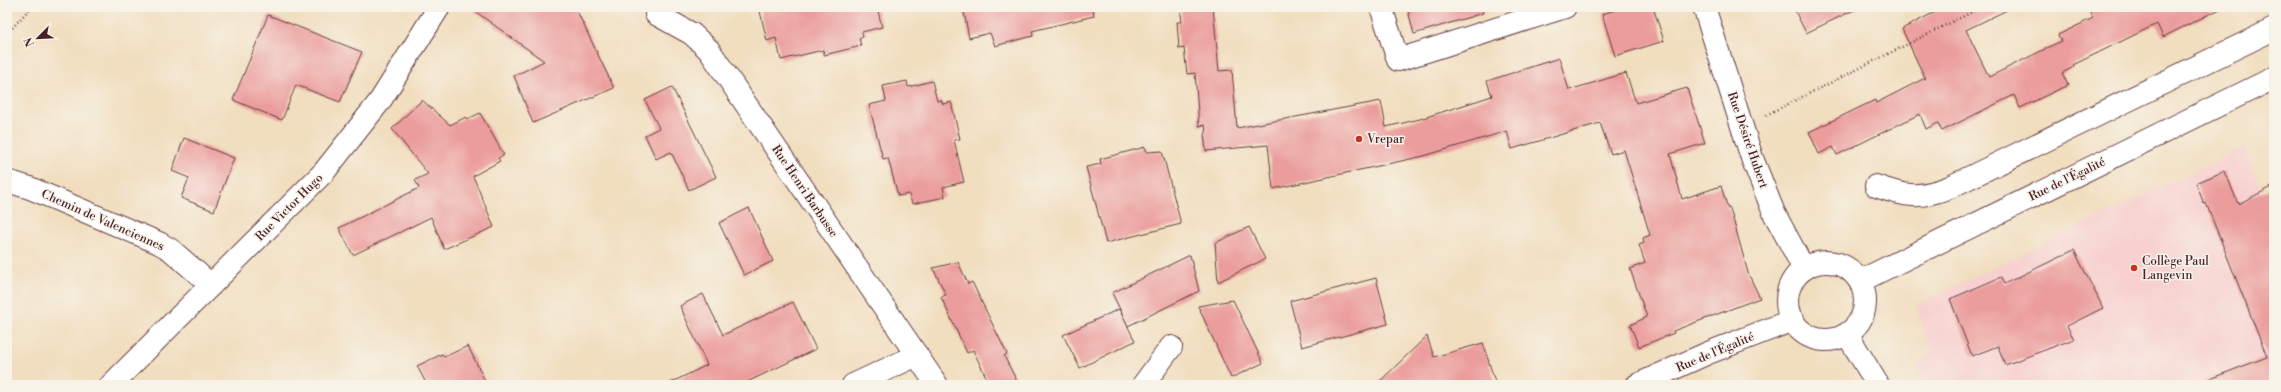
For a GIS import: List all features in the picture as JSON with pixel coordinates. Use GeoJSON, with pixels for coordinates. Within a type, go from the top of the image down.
{"type":"FeatureCollection","features":[{"type":"Feature","properties":{"kind":"street","name":"Rue Victor Hugo"},"geometry":{"type":"LineString","coordinates":[[111,385],[304,193],[342,151],[380,101],[439,7]]}},
{"type":"Feature","properties":{"kind":"street"},"geometry":{"type":"LineString","coordinates":[[1381,7],[1398,60],[1565,7]]}},
{"type":"Feature","properties":{"kind":"street","name":"Rue Désiré Hubert"},"geometry":{"type":"LineString","coordinates":[[1704,7],[1752,158],[1774,213],[1804,269]]}},
{"type":"Feature","properties":{"kind":"street","name":"Rue Henri Barbusse"},"geometry":{"type":"LineString","coordinates":[[656,14],[692,34],[709,50],[937,385]]}},
{"type":"Feature","properties":{"kind":"street"},"geometry":{"type":"LineString","coordinates":[[1876,186],[1900,195],[1911,197],[1925,196],[1950,187],[2274,29]]}},
{"type":"Feature","properties":{"kind":"street","name":"Rue de l'Égalité"},"geometry":{"type":"LineString","coordinates":[[1860,281],[2274,78]]}},
{"type":"Feature","properties":{"kind":"street","name":"Chemin de Valenciennes"},"geometry":{"type":"LineString","coordinates":[[7,181],[30,188],[159,243],[171,250],[211,285]]}},
{"type":"Feature","properties":{"kind":"street"},"geometry":{"type":"LineString","coordinates":[[1832,262],[1848,269],[1860,281],[1865,297],[1863,313],[1859,322],[1847,334],[1831,340],[1814,338],[1799,329],[1793,320],[1787,304],[1788,292],[1796,277],[1804,269],[1814,264],[1832,262]]}},
{"type":"Feature","properties":{"kind":"street","name":"Rue de l'Égalité"},"geometry":{"type":"LineString","coordinates":[[1637,385],[1708,353],[1793,320]]}},
{"type":"Feature","properties":{"kind":"street"},"geometry":{"type":"LineString","coordinates":[[1847,334],[1878,385]]}},
{"type":"Feature","properties":{"kind":"street"},"geometry":{"type":"LineString","coordinates":[[1143,385],[1171,347]]}},
{"type":"Feature","properties":{"kind":"street"},"geometry":{"type":"LineString","coordinates":[[853,385],[917,355]]}},
{"type":"Feature","properties":{"kind":"path"},"geometry":{"type":"LineString","coordinates":[[7,34],[31,7]]}},
{"type":"Feature","properties":{"kind":"path"},"geometry":{"type":"LineString","coordinates":[[1743,126],[1982,7]]}},
{"type":"Feature","properties":{"kind":"shaded area","name":"Collège Paul Langevin"},"geometry":{"type":"Polygon","coordinates":[[[2245,147],[2274,231],[2274,385],[1925,385],[1916,361],[1933,357],[1916,305],[2245,147]]]}},
{"type":"Feature","properties":{"kind":"building"},"geometry":{"type":"Polygon","coordinates":[[[469,7],[575,7],[614,88],[533,123],[514,76],[544,61],[469,7]]]}},
{"type":"Feature","properties":{"kind":"building"},"geometry":{"type":"Polygon","coordinates":[[[759,7],[877,7],[882,27],[862,32],[863,37],[859,38],[861,46],[824,55],[823,50],[781,60],[776,38],[767,41],[759,7]]]}},
{"type":"Feature","properties":{"kind":"building"},"geometry":{"type":"Polygon","coordinates":[[[963,7],[1093,7],[1094,16],[1032,31],[1033,36],[995,46],[990,33],[969,38],[963,7]]]}},
{"type":"Feature","properties":{"kind":"building"},"geometry":{"type":"Polygon","coordinates":[[[1180,7],[1213,7],[1219,71],[1232,70],[1237,128],[1381,101],[1386,127],[1420,119],[1492,96],[1487,81],[1559,58],[1569,90],[1626,73],[1636,103],[1687,88],[1705,143],[1670,154],[1682,199],[1721,186],[1728,209],[1730,208],[1748,273],[1760,298],[1673,331],[1674,333],[1639,347],[1630,325],[1647,317],[1630,269],[1645,263],[1639,245],[1644,243],[1643,238],[1650,235],[1624,150],[1611,154],[1600,123],[1512,149],[1507,131],[1424,156],[1273,189],[1268,145],[1206,151],[1204,134],[1206,134],[1205,125],[1199,126],[1195,73],[1187,74],[1184,48],[1179,49],[1177,22],[1182,22],[1180,7]]]}},
{"type":"Feature","properties":{"kind":"building"},"geometry":{"type":"Polygon","coordinates":[[[1407,7],[1482,7],[1483,13],[1414,34],[1407,7]]]}},
{"type":"Feature","properties":{"kind":"building"},"geometry":{"type":"Polygon","coordinates":[[[1625,7],[1653,7],[1664,41],[1615,56],[1602,14],[1625,7]]]}},
{"type":"Feature","properties":{"kind":"building"},"geometry":{"type":"Polygon","coordinates":[[[1793,7],[1860,7],[1806,33],[1793,7]]]}},
{"type":"Feature","properties":{"kind":"building"},"geometry":{"type":"Polygon","coordinates":[[[1945,7],[2013,7],[1966,30],[1989,77],[2061,41],[2058,35],[2093,18],[2088,7],[2224,7],[2163,37],[2157,24],[2073,65],[2074,67],[2062,73],[2068,85],[2020,108],[2014,95],[1942,131],[1938,123],[1926,129],[1920,114],[1837,155],[1833,147],[1819,154],[1809,132],[1875,100],[1876,103],[1925,78],[1902,29],[1945,7]]]}},
{"type":"Feature","properties":{"kind":"building"},"geometry":{"type":"Polygon","coordinates":[[[268,15],[362,52],[340,102],[296,85],[282,120],[233,100],[268,15]]]}},
{"type":"Feature","properties":{"kind":"building"},"geometry":{"type":"Polygon","coordinates":[[[907,81],[908,87],[932,81],[937,101],[941,100],[943,104],[951,102],[960,139],[954,140],[964,182],[943,187],[945,197],[912,204],[909,194],[898,196],[888,158],[883,159],[869,105],[886,101],[883,86],[907,81]]]}},
{"type":"Feature","properties":{"kind":"building"},"geometry":{"type":"Polygon","coordinates":[[[672,87],[716,177],[689,190],[671,152],[656,159],[645,135],[659,128],[645,100],[672,87]]]}},
{"type":"Feature","properties":{"kind":"building"},"geometry":{"type":"Polygon","coordinates":[[[422,100],[450,125],[466,117],[468,119],[480,113],[504,155],[498,158],[500,161],[473,176],[494,227],[444,249],[431,217],[353,255],[339,228],[419,188],[415,180],[428,174],[392,129],[422,100]]]}},
{"type":"Feature","properties":{"kind":"building"},"geometry":{"type":"Polygon","coordinates":[[[184,138],[234,158],[214,211],[181,198],[189,178],[172,171],[184,138]]]}},
{"type":"Feature","properties":{"kind":"building"},"geometry":{"type":"Polygon","coordinates":[[[1145,147],[1147,152],[1162,151],[1181,224],[1106,243],[1086,167],[1101,164],[1100,159],[1145,147]]]}},
{"type":"Feature","properties":{"kind":"building"},"geometry":{"type":"Polygon","coordinates":[[[2225,171],[2238,204],[2274,186],[2274,385],[2200,385],[2199,383],[2267,357],[2206,203],[2204,204],[2196,183],[2225,171]]]}},
{"type":"Feature","properties":{"kind":"building"},"geometry":{"type":"Polygon","coordinates":[[[749,208],[773,261],[744,275],[719,223],[749,208]]]}},
{"type":"Feature","properties":{"kind":"building"},"geometry":{"type":"Polygon","coordinates":[[[1249,227],[1265,259],[1218,282],[1215,243],[1249,227]]]}},
{"type":"Feature","properties":{"kind":"building"},"geometry":{"type":"Polygon","coordinates":[[[2074,250],[2103,308],[2067,326],[2074,339],[2005,365],[1998,346],[1972,356],[1950,299],[2001,277],[2004,284],[2074,250]]]}},
{"type":"Feature","properties":{"kind":"building"},"geometry":{"type":"Polygon","coordinates":[[[1190,255],[1199,291],[1128,326],[1112,293],[1190,255]]]}},
{"type":"Feature","properties":{"kind":"building"},"geometry":{"type":"Polygon","coordinates":[[[958,262],[968,284],[972,282],[1007,354],[1004,356],[1019,385],[990,385],[973,350],[967,353],[941,297],[946,295],[933,268],[958,262]]]}},
{"type":"Feature","properties":{"kind":"building"},"geometry":{"type":"Polygon","coordinates":[[[1376,278],[1388,324],[1302,347],[1290,301],[1376,278]]]}},
{"type":"Feature","properties":{"kind":"building"},"geometry":{"type":"Polygon","coordinates":[[[703,294],[723,335],[793,302],[816,349],[741,385],[666,385],[707,365],[680,306],[703,294]]]}},
{"type":"Feature","properties":{"kind":"building"},"geometry":{"type":"Polygon","coordinates":[[[1233,300],[1263,363],[1231,378],[1198,306],[1233,300]]]}},
{"type":"Feature","properties":{"kind":"building"},"geometry":{"type":"Polygon","coordinates":[[[1119,309],[1135,341],[1080,368],[1063,335],[1119,309]]]}},
{"type":"Feature","properties":{"kind":"building"},"geometry":{"type":"Polygon","coordinates":[[[1427,336],[1434,357],[1483,343],[1496,385],[1376,385],[1427,336]]]}},
{"type":"Feature","properties":{"kind":"building"},"geometry":{"type":"Polygon","coordinates":[[[468,346],[487,385],[427,385],[417,366],[442,354],[444,357],[468,346]]]}},
{"type":"Feature","properties":{"kind":"place","name":"Vrepar"},"geometry":{"type":"Point","coordinates":[1359,139]}},
{"type":"Feature","properties":{"kind":"place","name":"Collège Paul Langevin"},"geometry":{"type":"Point","coordinates":[2134,268]}}]}
